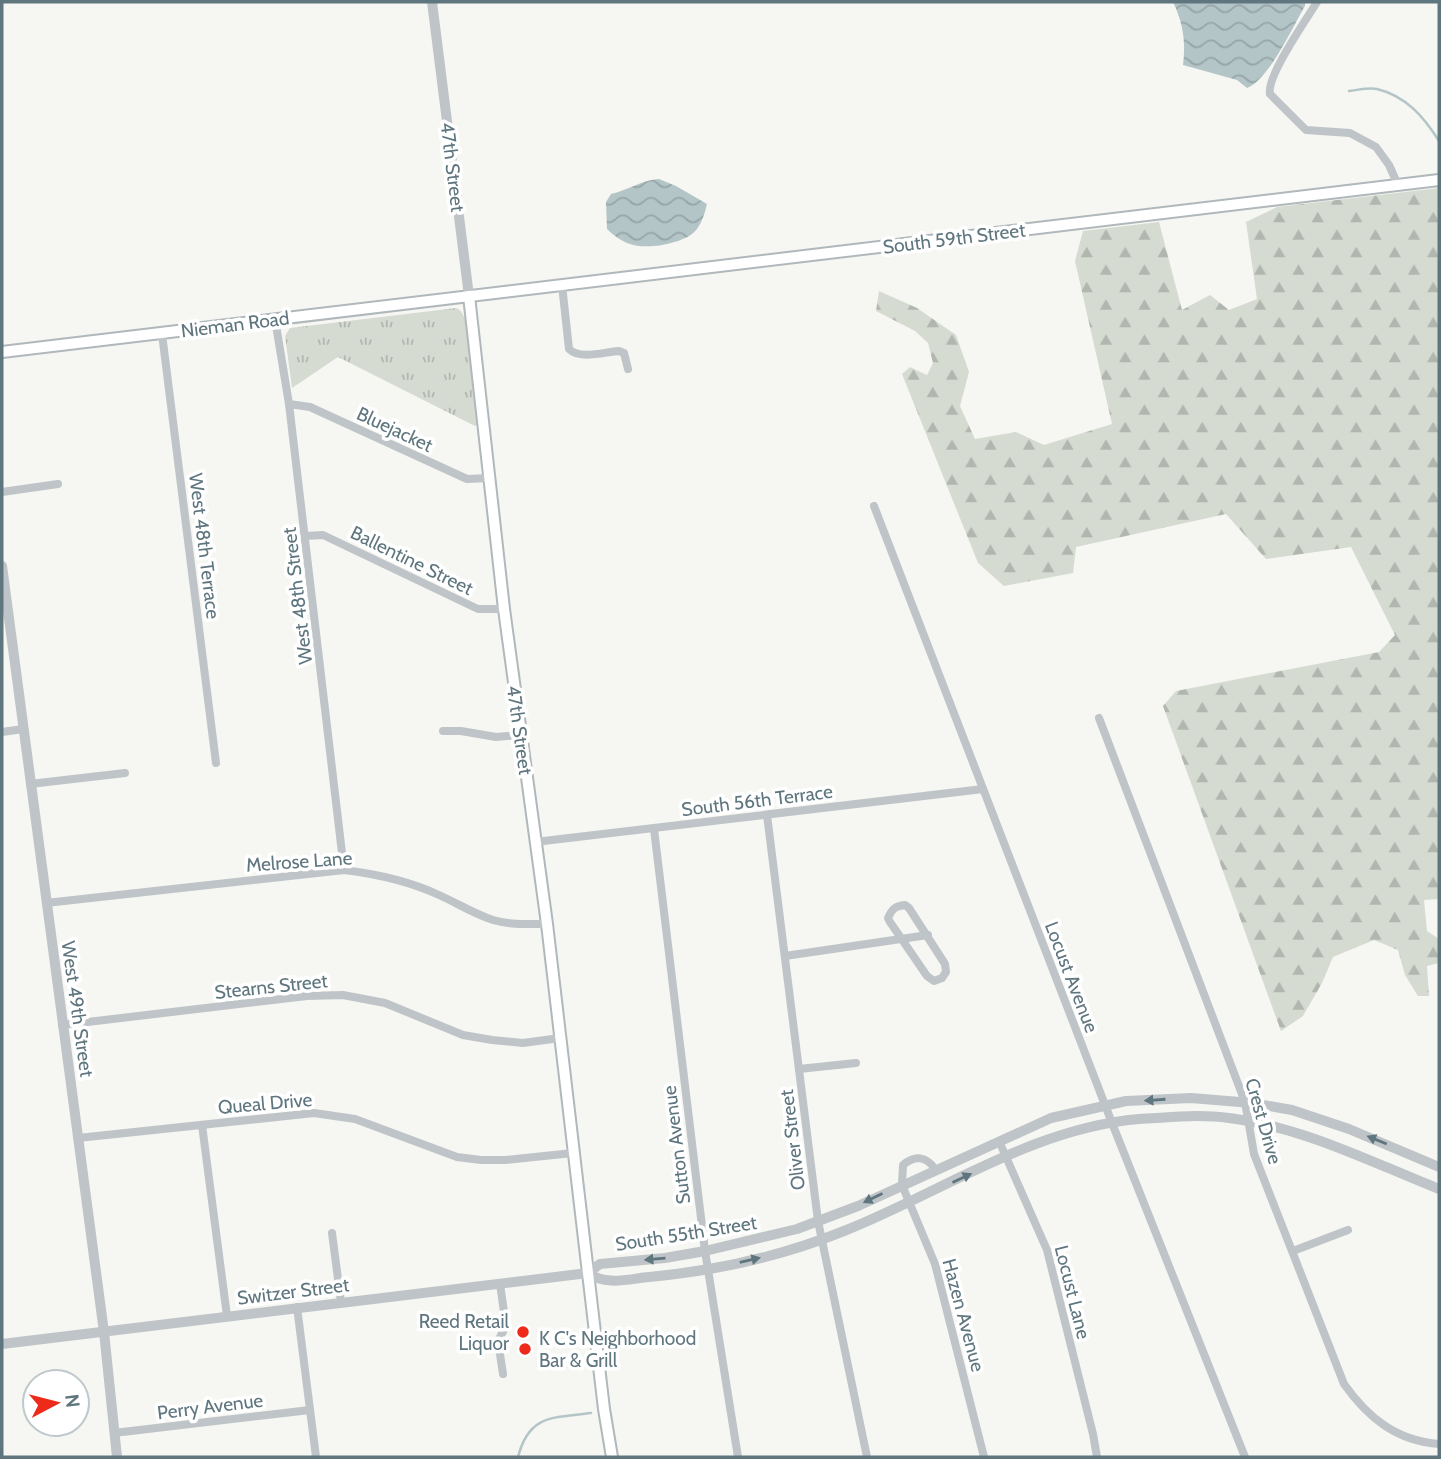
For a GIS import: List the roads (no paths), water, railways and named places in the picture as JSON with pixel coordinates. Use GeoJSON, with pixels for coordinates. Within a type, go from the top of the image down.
{"type":"FeatureCollection","features":[{"type":"Feature","properties":{"kind":"main road","name":"South 59th Street"},"geometry":{"type":"LineString","coordinates":[[469,296],[1439,180]]}},
{"type":"Feature","properties":{"kind":"main road","name":"Nieman Road"},"geometry":{"type":"LineString","coordinates":[[2,352],[469,296]]}},
{"type":"Feature","properties":{"kind":"main road","name":"47th Street"},"geometry":{"type":"LineString","coordinates":[[469,296],[504,609],[547,924],[612,1457]]}},
{"type":"Feature","properties":{"kind":"street","name":"47th Street"},"geometry":{"type":"LineString","coordinates":[[432,2],[469,296]]}},
{"type":"Feature","properties":{"kind":"street"},"geometry":{"type":"LineString","coordinates":[[1317,2],[1274,73],[1268,87],[1270,94],[1306,130],[1350,133],[1376,147],[1389,165],[1398,185]]}},
{"type":"Feature","properties":{"kind":"street"},"geometry":{"type":"LineString","coordinates":[[562,285],[569,349],[580,355],[619,351],[624,353],[628,369]]}},
{"type":"Feature","properties":{"kind":"street","name":"West 48th Street"},"geometry":{"type":"LineString","coordinates":[[275,319],[306,536],[344,870]]}},
{"type":"Feature","properties":{"kind":"street","name":"West 48th Terrace"},"geometry":{"type":"LineString","coordinates":[[162,334],[216,763]]}},
{"type":"Feature","properties":{"kind":"street","name":"Bluejacket"},"geometry":{"type":"LineString","coordinates":[[289,404],[310,407],[467,479],[489,478]]}},
{"type":"Feature","properties":{"kind":"street"},"geometry":{"type":"LineString","coordinates":[[2,492],[58,484]]}},
{"type":"Feature","properties":{"kind":"street","name":"Locust Avenue"},"geometry":{"type":"LineString","coordinates":[[874,506],[1105,1106],[1245,1457]]}},
{"type":"Feature","properties":{"kind":"street","name":"Ballentine Street"},"geometry":{"type":"LineString","coordinates":[[306,536],[323,535],[478,609],[504,609]]}},
{"type":"Feature","properties":{"kind":"street","name":"West 49th Street"},"geometry":{"type":"LineString","coordinates":[[2,566],[4,608],[23,729],[104,1332],[117,1457]]}},
{"type":"Feature","properties":{"kind":"street","name":"Crest Drive"},"geometry":{"type":"LineString","coordinates":[[1099,718],[1245,1102],[1254,1154],[1344,1384],[1371,1417],[1388,1429],[1407,1438],[1439,1444]]}},
{"type":"Feature","properties":{"kind":"street"},"geometry":{"type":"LineString","coordinates":[[2,732],[23,729]]}},
{"type":"Feature","properties":{"kind":"street"},"geometry":{"type":"LineString","coordinates":[[443,731],[496,737],[520,735]]}},
{"type":"Feature","properties":{"kind":"street"},"geometry":{"type":"LineString","coordinates":[[30,784],[125,773]]}},
{"type":"Feature","properties":{"kind":"street","name":"South 56th Terrace"},"geometry":{"type":"LineString","coordinates":[[536,842],[983,789]]}},
{"type":"Feature","properties":{"kind":"street","name":"Oliver Street"},"geometry":{"type":"LineString","coordinates":[[767,815],[818,1222],[867,1457]]}},
{"type":"Feature","properties":{"kind":"street","name":"Sutton Avenue"},"geometry":{"type":"LineString","coordinates":[[654,829],[705,1251],[738,1457]]}},
{"type":"Feature","properties":{"kind":"street","name":"Melrose Lane"},"geometry":{"type":"LineString","coordinates":[[46,903],[344,870],[401,881],[438,894],[493,920],[547,924]]}},
{"type":"Feature","properties":{"kind":"street"},"geometry":{"type":"LineString","coordinates":[[905,905],[928,935],[945,964],[946,972],[942,978],[933,981],[902,939],[888,918],[897,906],[905,905]]}},
{"type":"Feature","properties":{"kind":"street"},"geometry":{"type":"LineString","coordinates":[[785,956],[928,935]]}},
{"type":"Feature","properties":{"kind":"street","name":"Stearns Street"},"geometry":{"type":"LineString","coordinates":[[62,1025],[307,996],[343,995],[385,1003],[463,1035],[523,1043],[560,1038]]}},
{"type":"Feature","properties":{"kind":"street"},"geometry":{"type":"LineString","coordinates":[[799,1069],[856,1063]]}},
{"type":"Feature","properties":{"kind":"street","name":"South 55th Street"},"geometry":{"type":"LineString","coordinates":[[1439,1167],[1323,1119],[1292,1110],[1245,1102],[1191,1098],[1126,1101],[1051,1118],[818,1222],[705,1251],[600,1264],[588,1273],[599,1281],[709,1270],[766,1256],[821,1240],[1026,1147],[1064,1133],[1138,1119],[1204,1117],[1248,1121],[1305,1135],[1439,1189]]}},
{"type":"Feature","properties":{"kind":"street","name":"Queal Drive"},"geometry":{"type":"LineString","coordinates":[[78,1138],[314,1113],[355,1119],[457,1157],[492,1161],[573,1153]]}},
{"type":"Feature","properties":{"kind":"street"},"geometry":{"type":"LineString","coordinates":[[202,1125],[227,1316]]}},
{"type":"Feature","properties":{"kind":"street","name":"Locust Lane"},"geometry":{"type":"LineString","coordinates":[[999,1141],[1047,1250],[1097,1457]]}},
{"type":"Feature","properties":{"kind":"street"},"geometry":{"type":"LineString","coordinates":[[902,1185],[903,1165],[911,1158],[919,1157],[928,1161],[935,1169]]}},
{"type":"Feature","properties":{"kind":"street","name":"Hazen Avenue"},"geometry":{"type":"LineString","coordinates":[[902,1185],[935,1264],[984,1457]]}},
{"type":"Feature","properties":{"kind":"street"},"geometry":{"type":"LineString","coordinates":[[1293,1251],[1348,1230]]}},
{"type":"Feature","properties":{"kind":"street"},"geometry":{"type":"LineString","coordinates":[[332,1233],[341,1302]]}},
{"type":"Feature","properties":{"kind":"street","name":"Switzer Street"},"geometry":{"type":"LineString","coordinates":[[2,1344],[588,1273]]}},
{"type":"Feature","properties":{"kind":"street"},"geometry":{"type":"LineString","coordinates":[[500,1284],[506,1326],[498,1341],[503,1374]]}},
{"type":"Feature","properties":{"kind":"street"},"geometry":{"type":"LineString","coordinates":[[297,1307],[316,1457]]}},
{"type":"Feature","properties":{"kind":"street","name":"Perry Avenue"},"geometry":{"type":"LineString","coordinates":[[114,1433],[310,1410]]}},
{"type":"Feature","properties":{"kind":"water"},"geometry":{"type":"Polygon","coordinates":[[[1173,2],[1305,2],[1305,6],[1272,64],[1264,75],[1247,88],[1237,80],[1183,65],[1183,32],[1173,2]]]}},
{"type":"Feature","properties":{"kind":"water"},"geometry":{"type":"Polygon","coordinates":[[[659,179],[707,204],[697,229],[684,239],[665,244],[637,246],[617,238],[607,229],[606,202],[611,194],[659,179]]]}},
{"type":"Feature","properties":{"kind":"waterway"},"geometry":{"type":"LineString","coordinates":[[1349,91],[1374,88],[1397,97],[1420,116],[1439,141]]}},
{"type":"Feature","properties":{"kind":"waterway"},"geometry":{"type":"LineString","coordinates":[[518,1457],[529,1433],[544,1421],[591,1413]]}},
{"type":"Feature","properties":{"kind":"place","name":"Reed Retail Liquor"},"geometry":{"type":"Point","coordinates":[523,1332]}},
{"type":"Feature","properties":{"kind":"place","name":"K C's Neighborhood Bar & Grill"},"geometry":{"type":"Point","coordinates":[525,1349]}}]}
